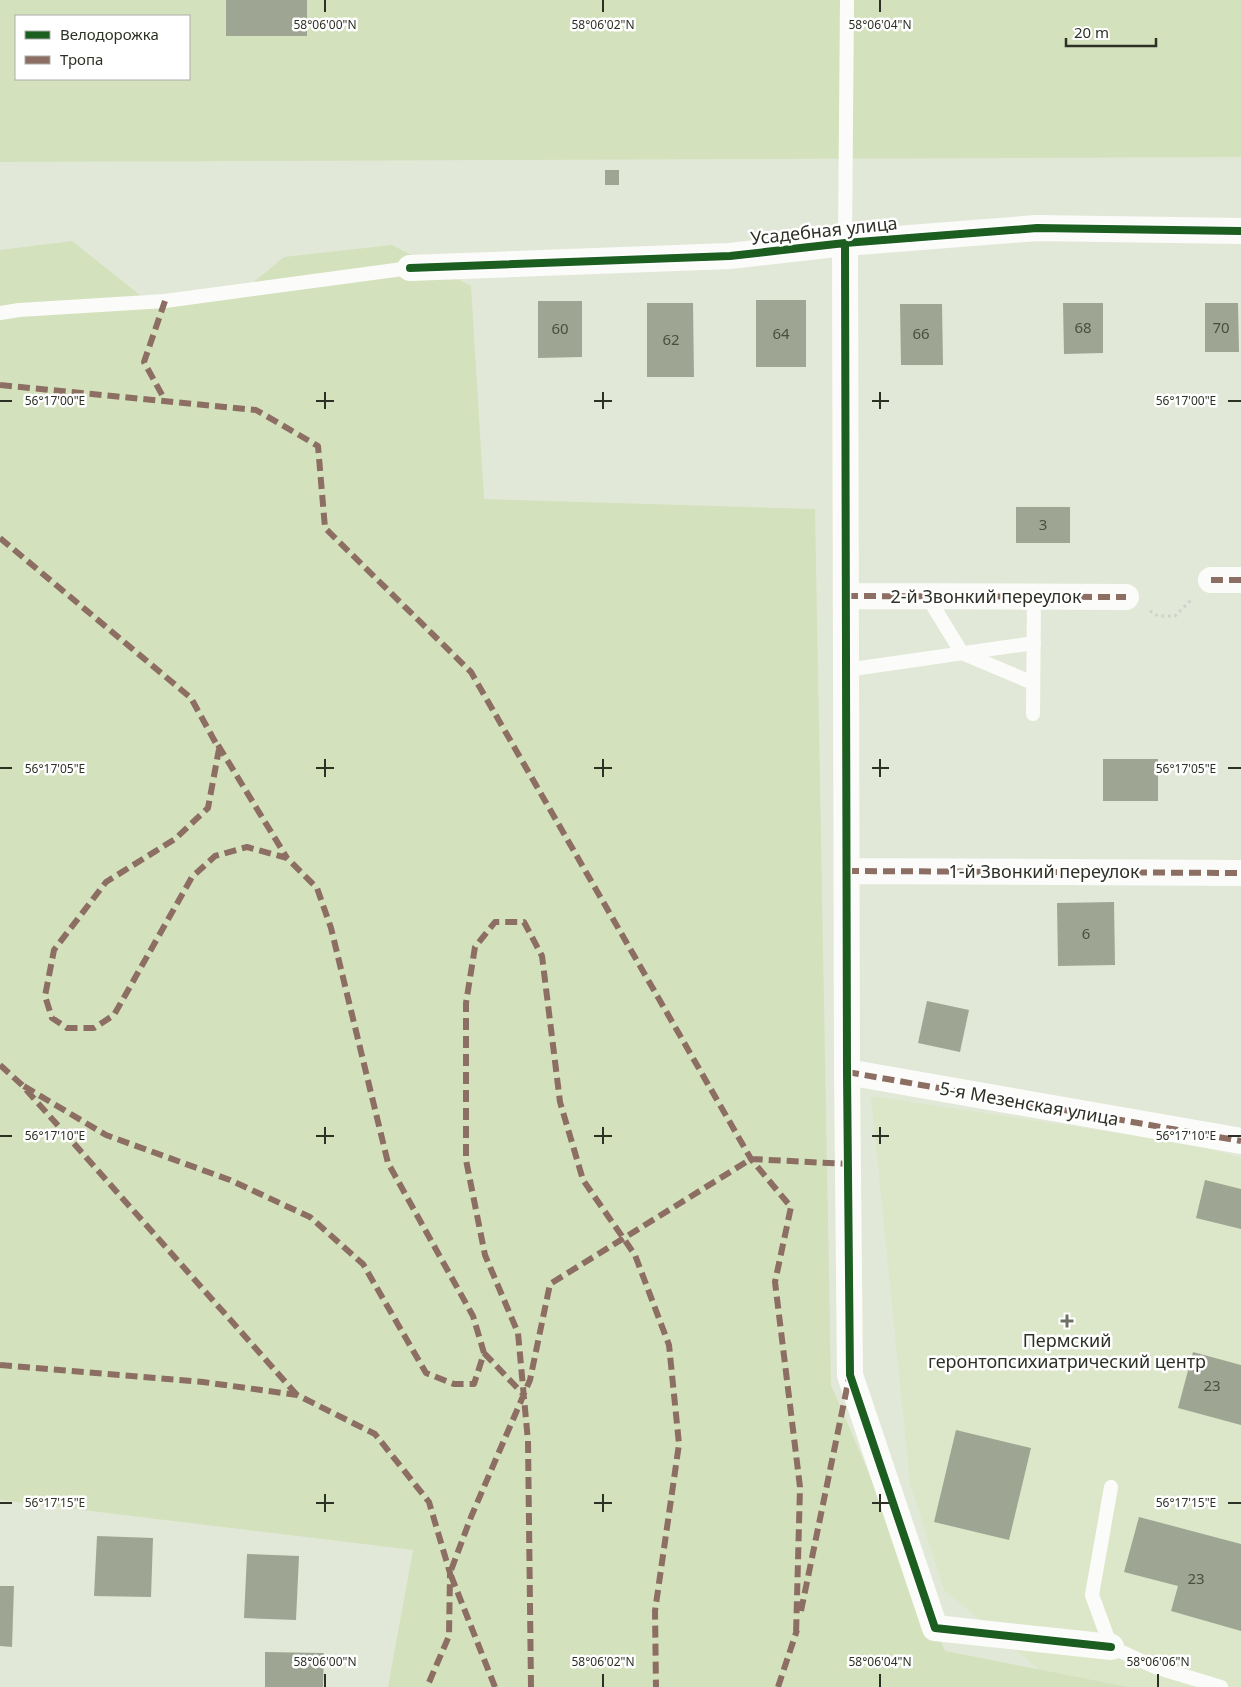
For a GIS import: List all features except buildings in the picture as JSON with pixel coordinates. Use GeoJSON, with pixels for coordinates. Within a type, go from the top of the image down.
{"type":"FeatureCollection","features":[{"type":"Feature","properties":{"kind":"street","name":"Усадебная улица"},"geometry":{"type":"LineString","coordinates":[[410,268],[730,256],[845,243],[1037,228],[1241,231]]}},
{"type":"Feature","properties":{"kind":"street"},"geometry":{"type":"LineString","coordinates":[[845,243],[847,1072],[850,1375],[935,1628],[1111,1647]]}},
{"type":"Feature","properties":{"kind":"street"},"geometry":{"type":"LineString","coordinates":[[1211,580],[1241,580]]}},
{"type":"Feature","properties":{"kind":"street","name":"2-й Звонкий переулок"},"geometry":{"type":"LineString","coordinates":[[846,596],[1126,597]]}},
{"type":"Feature","properties":{"kind":"street","name":"1-й Звонкий переулок"},"geometry":{"type":"LineString","coordinates":[[847,871],[1241,873]]}},
{"type":"Feature","properties":{"kind":"street","name":"5-я Мезенская улица"},"geometry":{"type":"LineString","coordinates":[[847,1072],[1241,1141]]}},
{"type":"Feature","properties":{"kind":"lane"},"geometry":{"type":"LineString","coordinates":[[845,243],[847,0]]}},
{"type":"Feature","properties":{"kind":"lane"},"geometry":{"type":"LineString","coordinates":[[0,313],[19,310],[165,301],[410,268]]}},
{"type":"Feature","properties":{"kind":"lane"},"geometry":{"type":"LineString","coordinates":[[927,596],[962,653],[1033,683]]}},
{"type":"Feature","properties":{"kind":"lane"},"geometry":{"type":"LineString","coordinates":[[1033,714],[1034,597]]}},
{"type":"Feature","properties":{"kind":"lane"},"geometry":{"type":"LineString","coordinates":[[846,670],[1034,643]]}},
{"type":"Feature","properties":{"kind":"lane"},"geometry":{"type":"LineString","coordinates":[[1111,1487],[1092,1594],[1111,1647],[1155,1667],[1221,1687]]}},
{"type":"Feature","properties":{"kind":"path"},"geometry":{"type":"LineString","coordinates":[[1126,597],[1158,616],[1175,616],[1211,580]]}},
{"type":"Feature","properties":{"kind":"shaded area"},"geometry":{"type":"Polygon","coordinates":[[[0,0],[1241,0],[1241,157],[0,162],[0,0]]]}},
{"type":"Feature","properties":{"kind":"shaded area"},"geometry":{"type":"Polygon","coordinates":[[[72,241],[140,295],[238,295],[284,257],[392,245],[471,286],[484,499],[815,509],[831,1385],[945,1651],[1128,1687],[388,1687],[413,1550],[0,1500],[0,250],[72,241]]]}},
{"type":"Feature","properties":{"kind":"shaded area","name":"Пермский геронтопсихиатрический центр"},"geometry":{"type":"Polygon","coordinates":[[[871,1096],[1192,1144],[1241,1158],[1241,1687],[1060,1687],[944,1590],[910,1484],[871,1096]]]}},
{"type":"Feature","properties":{"kind":"marked path"},"geometry":{"type":"LineString","coordinates":[[165,301],[144,362],[166,402]]}},
{"type":"Feature","properties":{"kind":"marked path"},"geometry":{"type":"LineString","coordinates":[[0,385],[256,410],[318,446],[325,528],[471,672],[751,1159],[791,1207],[775,1282],[800,1487],[796,1635]]}},
{"type":"Feature","properties":{"kind":"marked path"},"geometry":{"type":"LineString","coordinates":[[0,538],[191,698],[219,749],[208,808],[175,839],[106,882],[54,950],[45,996],[52,1018],[67,1028],[94,1028],[114,1015],[192,877],[215,856],[247,847],[287,858],[317,888],[331,928],[388,1163],[473,1316],[484,1353],[474,1384],[454,1384],[426,1373],[363,1264],[310,1217],[230,1180],[106,1135],[22,1085]]}},
{"type":"Feature","properties":{"kind":"marked path"},"geometry":{"type":"LineString","coordinates":[[1211,580],[1241,580]]}},
{"type":"Feature","properties":{"kind":"marked path"},"geometry":{"type":"LineString","coordinates":[[846,596],[1126,597]]}},
{"type":"Feature","properties":{"kind":"marked path"},"geometry":{"type":"LineString","coordinates":[[218,745],[287,858]]}},
{"type":"Feature","properties":{"kind":"marked path"},"geometry":{"type":"LineString","coordinates":[[847,871],[1241,873]]}},
{"type":"Feature","properties":{"kind":"marked path"},"geometry":{"type":"LineString","coordinates":[[531,1687],[528,1441],[518,1333],[485,1255],[466,1160],[466,1003],[475,947],[495,922],[524,922],[542,956],[560,1102],[583,1180],[635,1255],[669,1345],[679,1444],[655,1611],[656,1687]]}},
{"type":"Feature","properties":{"kind":"marked path"},"geometry":{"type":"LineString","coordinates":[[0,1065],[22,1085],[297,1395]]}},
{"type":"Feature","properties":{"kind":"marked path"},"geometry":{"type":"LineString","coordinates":[[847,1072],[1241,1141]]}},
{"type":"Feature","properties":{"kind":"marked path"},"geometry":{"type":"LineString","coordinates":[[495,1687],[450,1573],[471,1517],[530,1380],[550,1284],[751,1159],[848,1164]]}},
{"type":"Feature","properties":{"kind":"marked path"},"geometry":{"type":"LineString","coordinates":[[484,1353],[524,1395]]}},
{"type":"Feature","properties":{"kind":"marked path"},"geometry":{"type":"LineString","coordinates":[[0,1365],[203,1382],[297,1395],[375,1434],[429,1502],[450,1573],[449,1636],[427,1687]]}},
{"type":"Feature","properties":{"kind":"marked path"},"geometry":{"type":"LineString","coordinates":[[801,1611],[849,1378]]}},
{"type":"Feature","properties":{"kind":"marked path"},"geometry":{"type":"LineString","coordinates":[[778,1687],[797,1630]]}},
{"type":"Feature","properties":{"kind":"cycle path"},"geometry":{"type":"LineString","coordinates":[[410,268],[730,256],[845,243],[1037,228],[1241,231]]}},
{"type":"Feature","properties":{"kind":"cycle path"},"geometry":{"type":"LineString","coordinates":[[845,243],[847,1072],[850,1375],[935,1628],[1111,1647]]}},
{"type":"Feature","properties":{"kind":"place","name":"Пермский геронтопсихиатрический центр"},"geometry":{"type":"Point","coordinates":[1067,1321]}}]}
